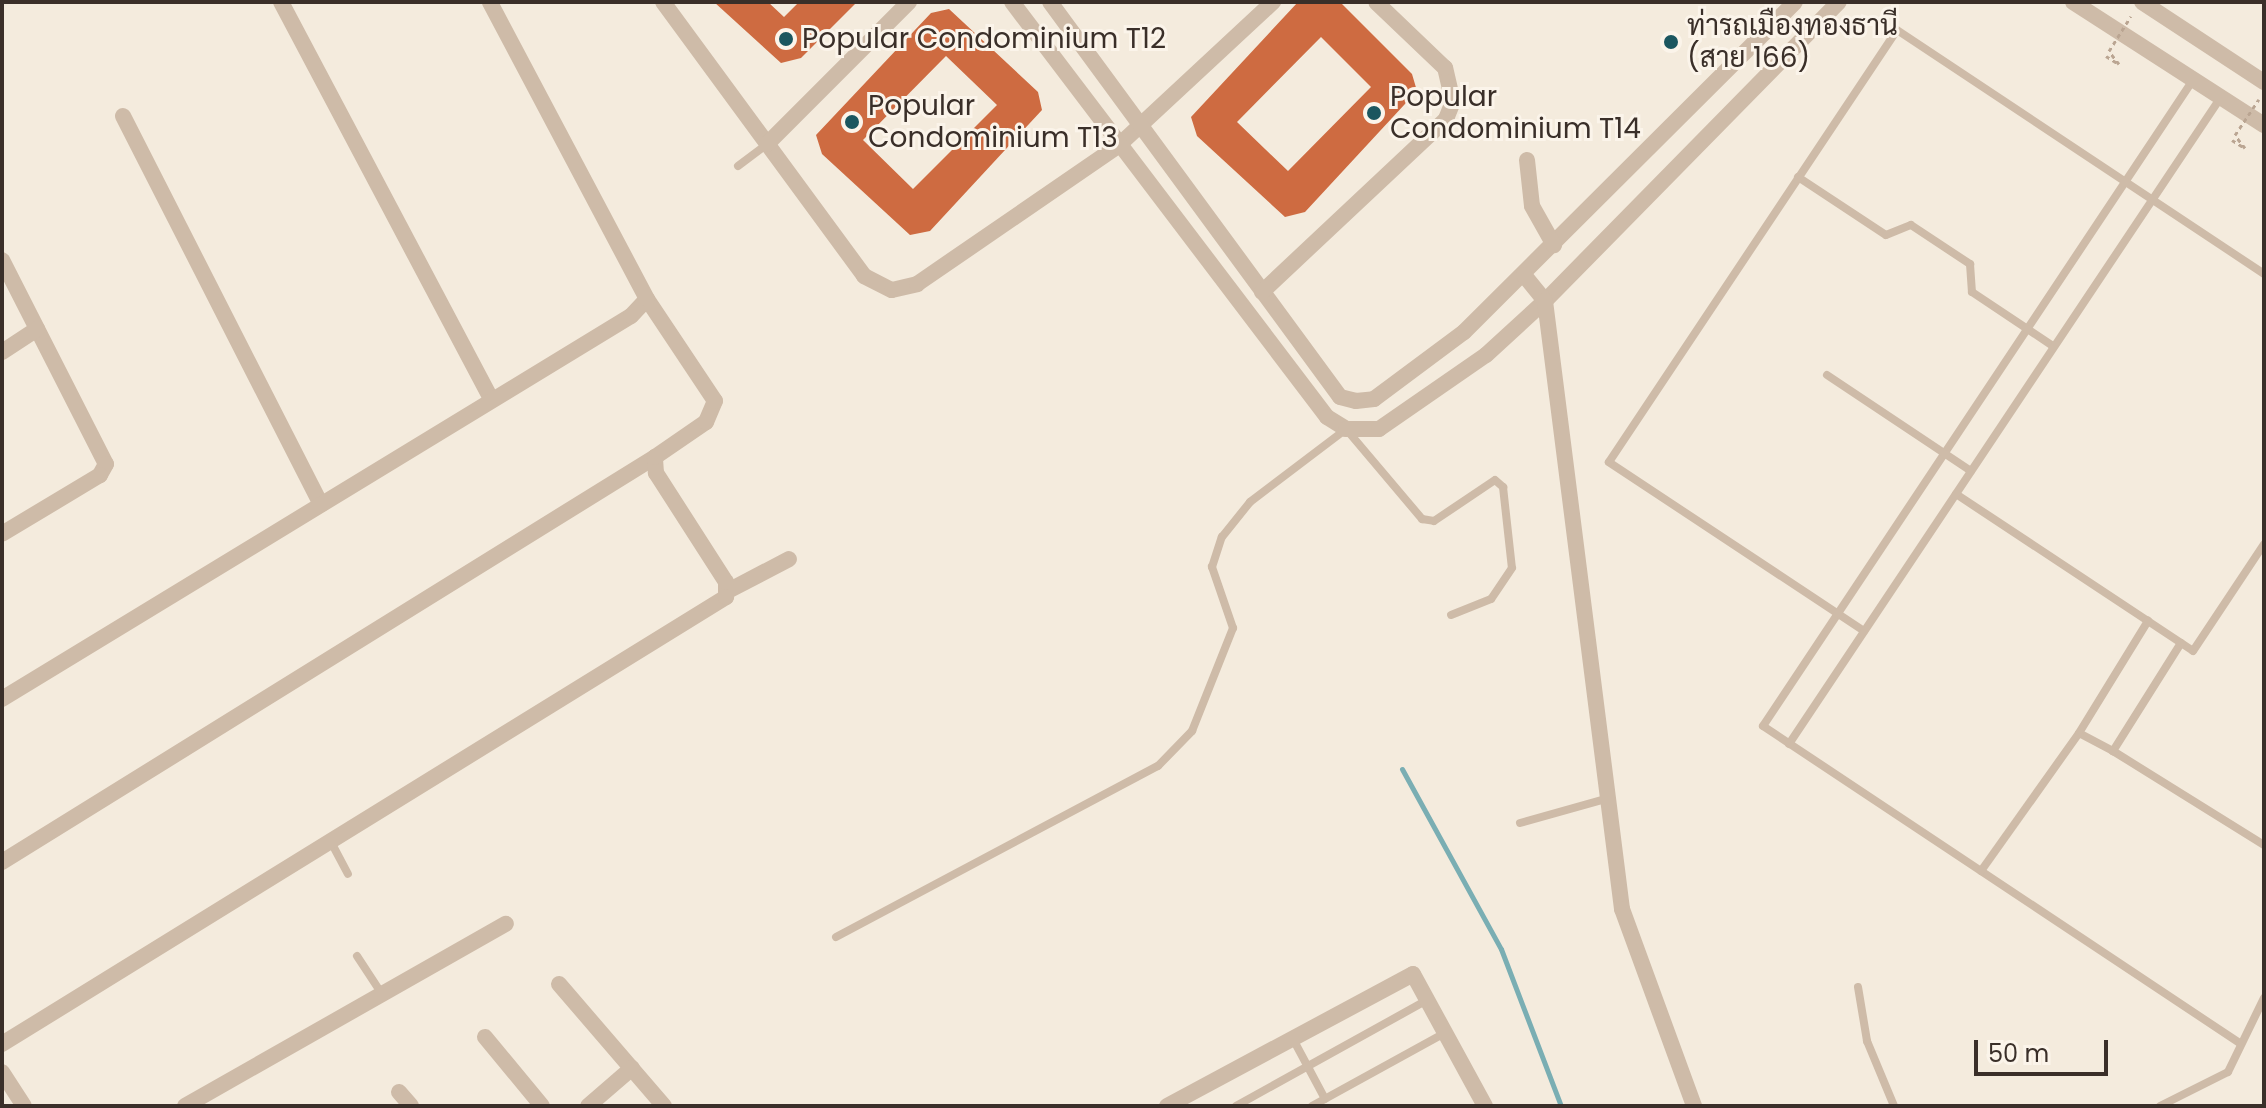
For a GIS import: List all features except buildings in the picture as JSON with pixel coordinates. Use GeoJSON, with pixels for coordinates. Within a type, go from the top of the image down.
{"type":"FeatureCollection","features":[{"type":"Feature","properties":{"kind":"street"},"geometry":{"type":"LineString","coordinates":[[281,2],[491,398]]}},
{"type":"Feature","properties":{"kind":"street"},"geometry":{"type":"LineString","coordinates":[[2,862],[655,457],[706,422],[715,401],[647,299],[490,2]]}},
{"type":"Feature","properties":{"kind":"street"},"geometry":{"type":"LineString","coordinates":[[663,2],[864,276],[892,290],[917,284],[1118,146],[1141,128],[1273,2]]}},
{"type":"Feature","properties":{"kind":"street"},"geometry":{"type":"LineString","coordinates":[[767,144],[909,2]]}},
{"type":"Feature","properties":{"kind":"street"},"geometry":{"type":"LineString","coordinates":[[1012,2],[1118,146],[1327,417],[1346,429],[1379,429],[1486,355],[1545,301],[1839,2]]}},
{"type":"Feature","properties":{"kind":"street"},"geometry":{"type":"LineString","coordinates":[[1050,2],[1340,397],[1356,401],[1374,399],[1464,332],[1554,245],[1704,88],[1795,2]]}},
{"type":"Feature","properties":{"kind":"street"},"geometry":{"type":"LineString","coordinates":[[1262,292],[1446,119],[1453,102],[1445,68],[1376,2]]}},
{"type":"Feature","properties":{"kind":"street"},"geometry":{"type":"LineString","coordinates":[[2073,2],[2264,125]]}},
{"type":"Feature","properties":{"kind":"street"},"geometry":{"type":"LineString","coordinates":[[2142,2],[2262,91]]}},
{"type":"Feature","properties":{"kind":"street"},"geometry":{"type":"LineString","coordinates":[[1704,88],[1729,111]]}},
{"type":"Feature","properties":{"kind":"street"},"geometry":{"type":"LineString","coordinates":[[123,116],[321,505]]}},
{"type":"Feature","properties":{"kind":"street"},"geometry":{"type":"LineString","coordinates":[[1527,160],[1532,206],[1554,245]]}},
{"type":"Feature","properties":{"kind":"street"},"geometry":{"type":"LineString","coordinates":[[2,260],[106,464],[100,475],[2,534]]}},
{"type":"Feature","properties":{"kind":"street"},"geometry":{"type":"LineString","coordinates":[[1524,275],[1545,301],[1622,909],[1694,1106]]}},
{"type":"Feature","properties":{"kind":"street"},"geometry":{"type":"LineString","coordinates":[[2,699],[321,505],[647,299]]}},
{"type":"Feature","properties":{"kind":"street"},"geometry":{"type":"LineString","coordinates":[[2,352],[37,329]]}},
{"type":"Feature","properties":{"kind":"street"},"geometry":{"type":"LineString","coordinates":[[1346,429],[1356,401]]}},
{"type":"Feature","properties":{"kind":"street"},"geometry":{"type":"LineString","coordinates":[[655,457],[656,473],[726,592]]}},
{"type":"Feature","properties":{"kind":"street"},"geometry":{"type":"LineString","coordinates":[[2,1044],[726,592],[789,559]]}},
{"type":"Feature","properties":{"kind":"street"},"geometry":{"type":"LineString","coordinates":[[185,1106],[380,991],[506,924]]}},
{"type":"Feature","properties":{"kind":"street"},"geometry":{"type":"LineString","coordinates":[[1174,1104],[1413,974],[1485,1106]]}},
{"type":"Feature","properties":{"kind":"street"},"geometry":{"type":"LineString","coordinates":[[559,984],[664,1106]]}},
{"type":"Feature","properties":{"kind":"street"},"geometry":{"type":"LineString","coordinates":[[485,1037],[542,1106]]}},
{"type":"Feature","properties":{"kind":"street"},"geometry":{"type":"LineString","coordinates":[[588,1106],[632,1068]]}},
{"type":"Feature","properties":{"kind":"street"},"geometry":{"type":"LineString","coordinates":[[2,1072],[24,1106]]}},
{"type":"Feature","properties":{"kind":"street"},"geometry":{"type":"LineString","coordinates":[[399,1092],[411,1106]]}},
{"type":"Feature","properties":{"kind":"lane"},"geometry":{"type":"LineString","coordinates":[[1864,631],[1609,462],[1897,30],[2264,274]]}},
{"type":"Feature","properties":{"kind":"lane"},"geometry":{"type":"LineString","coordinates":[[2193,80],[1763,726],[2241,1044]]}},
{"type":"Feature","properties":{"kind":"lane"},"geometry":{"type":"LineString","coordinates":[[1789,744],[2221,97]]}},
{"type":"Feature","properties":{"kind":"lane"},"geometry":{"type":"LineString","coordinates":[[738,166],[767,144]]}},
{"type":"Feature","properties":{"kind":"lane"},"geometry":{"type":"LineString","coordinates":[[1798,177],[1886,235],[1911,225],[1970,264],[1972,292],[2053,346]]}},
{"type":"Feature","properties":{"kind":"lane"},"geometry":{"type":"LineString","coordinates":[[1827,375],[1971,471]]}},
{"type":"Feature","properties":{"kind":"lane"},"geometry":{"type":"LineString","coordinates":[[836,937],[1158,766],[1184,740],[1233,628],[1212,567],[1222,537],[1250,502],[1346,429],[1422,519],[1434,521],[1495,480],[1503,487],[1512,568],[1491,599],[1451,615]]}},
{"type":"Feature","properties":{"kind":"lane"},"geometry":{"type":"LineString","coordinates":[[1956,494],[2193,651],[2264,544]]}},
{"type":"Feature","properties":{"kind":"lane"},"geometry":{"type":"LineString","coordinates":[[1981,871],[2079,733],[2148,621]]}},
{"type":"Feature","properties":{"kind":"lane"},"geometry":{"type":"LineString","coordinates":[[2113,751],[2181,643]]}},
{"type":"Feature","properties":{"kind":"lane"},"geometry":{"type":"LineString","coordinates":[[2079,733],[2264,845]]}},
{"type":"Feature","properties":{"kind":"lane"},"geometry":{"type":"LineString","coordinates":[[1520,823],[1609,798]]}},
{"type":"Feature","properties":{"kind":"lane"},"geometry":{"type":"LineString","coordinates":[[330,841],[348,874]]}},
{"type":"Feature","properties":{"kind":"lane"},"geometry":{"type":"LineString","coordinates":[[357,956],[380,991]]}},
{"type":"Feature","properties":{"kind":"lane"},"geometry":{"type":"LineString","coordinates":[[1858,987],[1867,1041],[1894,1106]]}},
{"type":"Feature","properties":{"kind":"lane"},"geometry":{"type":"LineString","coordinates":[[2160,1106],[2228,1072],[2264,998]]}},
{"type":"Feature","properties":{"kind":"lane"},"geometry":{"type":"LineString","coordinates":[[1236,1106],[1427,1000]]}},
{"type":"Feature","properties":{"kind":"lane"},"geometry":{"type":"LineString","coordinates":[[1312,1106],[1445,1033]]}},
{"type":"Feature","properties":{"kind":"lane"},"geometry":{"type":"LineString","coordinates":[[1293,1039],[1325,1099]]}},
{"type":"Feature","properties":{"kind":"path"},"geometry":{"type":"LineString","coordinates":[[2106,56],[2119,64],[2109,51],[2131,16]]}},
{"type":"Feature","properties":{"kind":"path"},"geometry":{"type":"LineString","coordinates":[[2234,137],[2262,91]]}},
{"type":"Feature","properties":{"kind":"waterway"},"geometry":{"type":"LineString","coordinates":[[1402,769],[1501,949],[1561,1106]]}},
{"type":"Feature","properties":{"kind":"place","name":"Popular Condominium T12"},"geometry":{"type":"Point","coordinates":[786,39]}},
{"type":"Feature","properties":{"kind":"place","name":"ท่ารถเมืองทองธานี (สาย 166)"},"geometry":{"type":"Point","coordinates":[1671,42]}},
{"type":"Feature","properties":{"kind":"place","name":"Popular Condominium T14"},"geometry":{"type":"Point","coordinates":[1374,113]}},
{"type":"Feature","properties":{"kind":"place","name":"Popular Condominium T13"},"geometry":{"type":"Point","coordinates":[852,122]}}]}
